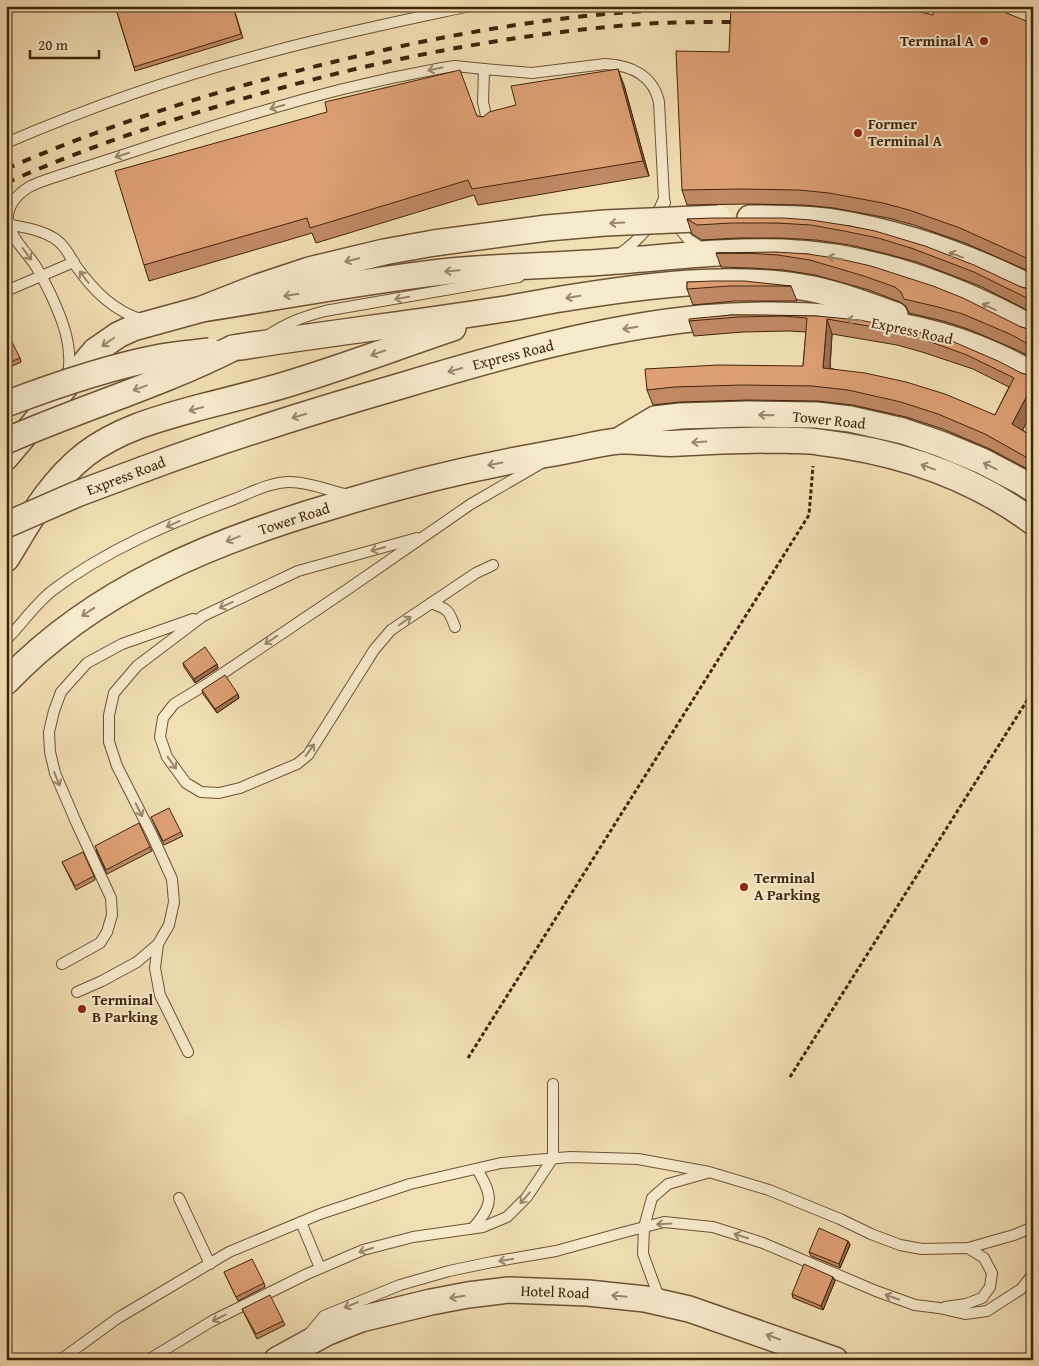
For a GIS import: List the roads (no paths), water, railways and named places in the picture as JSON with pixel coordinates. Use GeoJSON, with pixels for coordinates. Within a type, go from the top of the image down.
{"type":"FeatureCollection","features":[{"type":"Feature","properties":{"kind":"street"},"geometry":{"type":"LineString","coordinates":[[6,457],[95,351],[118,335],[133,328],[202,309],[309,270],[384,252],[434,243],[518,231],[590,224],[718,218],[802,219],[832,222],[906,238],[955,254],[1033,289]]}},
{"type":"Feature","properties":{"kind":"street"},"geometry":{"type":"LineString","coordinates":[[202,309],[422,274],[676,256],[783,252],[822,256],[904,274],[945,288],[992,308],[1033,329]]}},
{"type":"Feature","properties":{"kind":"street"},"geometry":{"type":"LineString","coordinates":[[6,404],[80,378],[162,357],[507,309],[601,292],[673,284],[728,282],[812,289],[872,306],[970,344]]}},
{"type":"Feature","properties":{"kind":"street"},"geometry":{"type":"LineString","coordinates":[[6,559],[56,482],[86,454],[102,442],[121,432],[160,418],[301,380],[507,309]]}},
{"type":"Feature","properties":{"kind":"street","name":"Express Road"},"geometry":{"type":"LineString","coordinates":[[6,525],[77,494],[192,451],[273,424],[471,366],[618,330],[678,321],[786,315],[828,317],[906,326],[970,344],[1002,358],[1033,376]]}},
{"type":"Feature","properties":{"kind":"street"},"geometry":{"type":"LineString","coordinates":[[6,441],[243,346]]}},
{"type":"Feature","properties":{"kind":"street","name":"Tower Road"},"geometry":{"type":"LineString","coordinates":[[618,441],[655,418],[748,414],[850,419],[903,431],[941,444],[990,466],[1033,489]]}},
{"type":"Feature","properties":{"kind":"street","name":"Tower Road"},"geometry":{"type":"LineString","coordinates":[[6,682],[42,648],[74,622],[109,599],[146,578],[241,536],[362,497],[429,478],[618,441],[676,444],[741,440],[815,441],[876,451],[932,468],[992,496],[1033,522]]}},
{"type":"Feature","properties":{"kind":"street","name":"Hotel Road"},"geometry":{"type":"LineString","coordinates":[[277,1360],[326,1333],[361,1320],[431,1302],[509,1290],[588,1293],[667,1303],[696,1311],[835,1360]]}},
{"type":"Feature","properties":{"kind":"lane"},"geometry":{"type":"LineString","coordinates":[[6,142],[64,118],[222,66],[301,44],[453,8],[470,6]]}},
{"type":"Feature","properties":{"kind":"lane"},"geometry":{"type":"LineString","coordinates":[[64,387],[68,378],[69,368],[66,330],[42,277],[15,239],[8,225],[10,208],[14,199],[30,186],[39,182],[230,121],[340,90],[442,68],[455,66],[532,73],[604,64],[626,68],[645,78],[652,84],[659,102],[664,199],[668,212],[679,230],[688,240],[717,254]]}},
{"type":"Feature","properties":{"kind":"lane"},"geometry":{"type":"LineString","coordinates":[[484,69],[483,102],[488,125]]}},
{"type":"Feature","properties":{"kind":"lane"},"geometry":{"type":"LineString","coordinates":[[243,346],[286,324],[312,314],[606,262],[619,255],[643,234],[654,219],[664,199]]}},
{"type":"Feature","properties":{"kind":"lane"},"geometry":{"type":"LineString","coordinates":[[8,225],[49,235],[58,241],[92,287],[103,298],[116,308],[152,323]]}},
{"type":"Feature","properties":{"kind":"lane"},"geometry":{"type":"LineString","coordinates":[[6,291],[74,262]]}},
{"type":"Feature","properties":{"kind":"lane"},"geometry":{"type":"LineString","coordinates":[[492,565],[476,573],[391,630],[374,650],[308,755],[297,764],[240,788],[218,794],[201,792],[186,783],[167,757],[160,737],[163,718],[174,704],[210,682],[471,504],[560,452]]}},
{"type":"Feature","properties":{"kind":"lane"},"geometry":{"type":"LineString","coordinates":[[6,640],[38,603],[71,578],[134,542],[213,507],[267,486],[289,482],[310,484],[362,497]]}},
{"type":"Feature","properties":{"kind":"lane"},"geometry":{"type":"LineString","coordinates":[[62,964],[100,943],[107,932],[112,915],[111,898],[55,773],[50,752],[49,732],[54,711],[62,692],[87,664],[122,644],[203,616],[298,571],[425,536]]}},
{"type":"Feature","properties":{"kind":"lane"},"geometry":{"type":"LineString","coordinates":[[431,603],[445,608],[451,614],[455,627]]}},
{"type":"Feature","properties":{"kind":"lane"},"geometry":{"type":"LineString","coordinates":[[77,992],[137,962],[158,944],[169,925],[174,902],[172,879],[117,766],[109,742],[109,715],[114,693],[138,666],[203,616]]}},
{"type":"Feature","properties":{"kind":"lane"},"geometry":{"type":"LineString","coordinates":[[158,944],[155,968],[160,994],[188,1052]]}},
{"type":"Feature","properties":{"kind":"lane"},"geometry":{"type":"LineString","coordinates":[[148,1360],[212,1321],[320,1268],[364,1250],[413,1237],[484,1227],[507,1218],[527,1197],[553,1158],[553,1084]]}},
{"type":"Feature","properties":{"kind":"lane"},"geometry":{"type":"LineString","coordinates":[[60,1360],[118,1318],[229,1252],[320,1214],[410,1184],[501,1163],[570,1157],[638,1160],[709,1172],[769,1190],[900,1245],[922,1249],[968,1248],[1014,1235],[1033,1227]]}},
{"type":"Feature","properties":{"kind":"lane"},"geometry":{"type":"LineString","coordinates":[[473,1228],[485,1215],[489,1202],[487,1187],[476,1169]]}},
{"type":"Feature","properties":{"kind":"lane"},"geometry":{"type":"LineString","coordinates":[[667,1303],[657,1292],[643,1254],[644,1227],[652,1198],[668,1184],[709,1172]]}},
{"type":"Feature","properties":{"kind":"lane"},"geometry":{"type":"LineString","coordinates":[[179,1198],[210,1264]]}},
{"type":"Feature","properties":{"kind":"lane"},"geometry":{"type":"LineString","coordinates":[[301,1222],[320,1268]]}},
{"type":"Feature","properties":{"kind":"lane"},"geometry":{"type":"LineString","coordinates":[[300,1347],[324,1316],[400,1285],[475,1266],[556,1252],[664,1222],[713,1228],[763,1243],[876,1291],[915,1305],[965,1314],[987,1311],[1021,1289],[1033,1274]]}},
{"type":"Feature","properties":{"kind":"lane"},"geometry":{"type":"LineString","coordinates":[[939,1308],[966,1304],[982,1298],[990,1287],[992,1273],[984,1258],[968,1248]]}},
{"type":"Feature","properties":{"kind":"railway"},"geometry":{"type":"LineString","coordinates":[[6,169],[46,152],[167,108],[291,72],[409,44],[564,18],[643,11],[737,9]]}},
{"type":"Feature","properties":{"kind":"railway"},"geometry":{"type":"LineString","coordinates":[[6,183],[108,142],[160,124],[265,92],[371,65],[479,44],[587,29],[654,23],[736,22]]}},
{"type":"Feature","properties":{"kind":"place","name":"Terminal A"},"geometry":{"type":"Point","coordinates":[984,41]}},
{"type":"Feature","properties":{"kind":"place","name":"Former Terminal A"},"geometry":{"type":"Point","coordinates":[858,133]}},
{"type":"Feature","properties":{"kind":"place","name":"Terminal A Parking"},"geometry":{"type":"Point","coordinates":[744,887]}},
{"type":"Feature","properties":{"kind":"place","name":"Terminal B Parking"},"geometry":{"type":"Point","coordinates":[82,1009]}}]}
